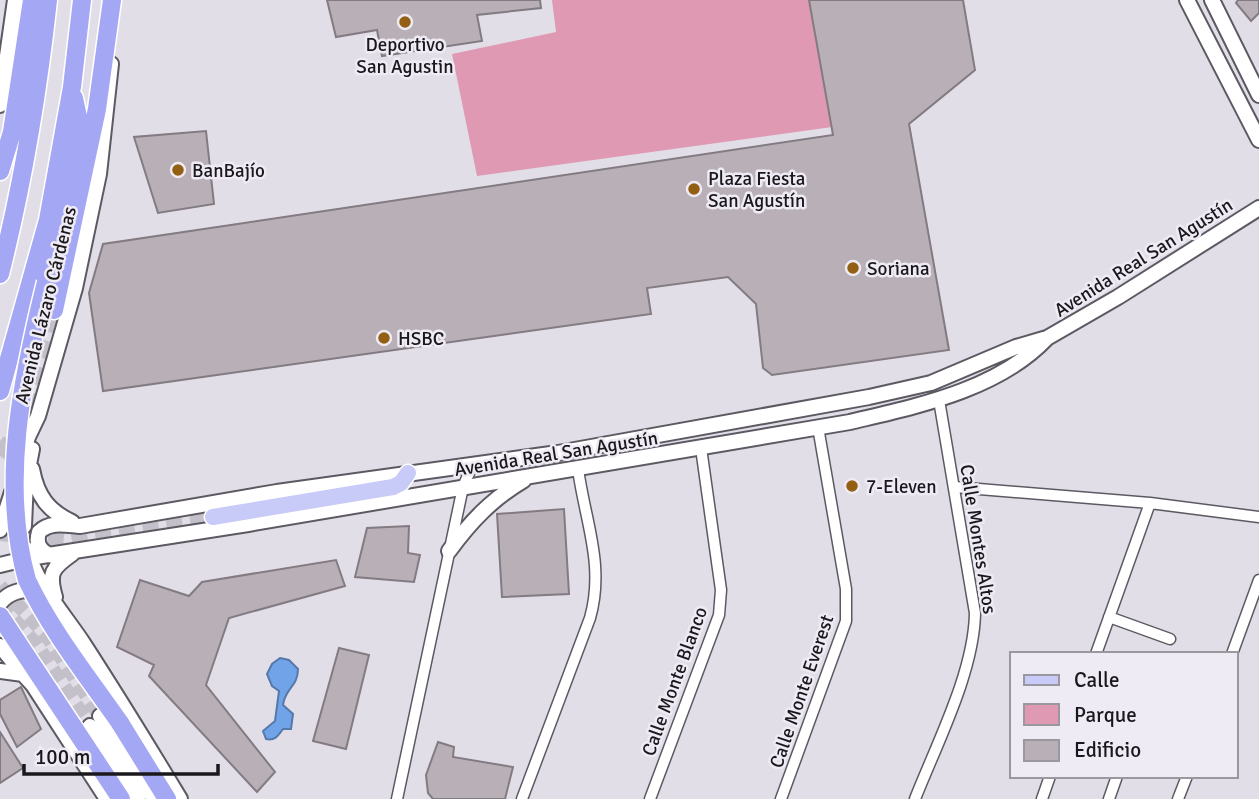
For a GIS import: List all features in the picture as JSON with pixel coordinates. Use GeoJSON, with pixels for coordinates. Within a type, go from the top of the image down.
{"type":"FeatureCollection","features":[{"type":"Feature","properties":{"kind":"highway"},"geometry":{"type":"LineString","coordinates":[[0,171],[12,132],[32,0]]}},
{"type":"Feature","properties":{"kind":"highway"},"geometry":{"type":"LineString","coordinates":[[0,274],[18,204],[41,68],[48,0]]}},
{"type":"Feature","properties":{"kind":"highway","name":"Avenida Lázaro Cárdenas"},"geometry":{"type":"LineString","coordinates":[[0,391],[48,220],[72,88],[82,0]]}},
{"type":"Feature","properties":{"kind":"highway"},"geometry":{"type":"LineString","coordinates":[[54,310],[97,109],[109,0]]}},
{"type":"Feature","properties":{"kind":"highway"},"geometry":{"type":"LineString","coordinates":[[72,88],[79,122],[78,144],[10,435],[6,471],[10,531],[20,564],[39,605],[120,723],[167,799]]}},
{"type":"Feature","properties":{"kind":"highway"},"geometry":{"type":"LineString","coordinates":[[0,616],[91,727],[121,799]]}},
{"type":"Feature","properties":{"kind":"main road"},"geometry":{"type":"LineString","coordinates":[[0,105],[15,0]]}},
{"type":"Feature","properties":{"kind":"main road","name":"Avenida Lázaro Cárdenas"},"geometry":{"type":"LineString","coordinates":[[0,530],[75,289],[99,174],[117,0]]}},
{"type":"Feature","properties":{"kind":"main road"},"geometry":{"type":"LineString","coordinates":[[1187,0],[1259,140]]}},
{"type":"Feature","properties":{"kind":"main road"},"geometry":{"type":"LineString","coordinates":[[1212,0],[1259,95]]}},
{"type":"Feature","properties":{"kind":"main road","name":"Avenida Real San Agustín"},"geometry":{"type":"LineString","coordinates":[[0,565],[29,558],[701,448],[818,427],[939,400],[1013,366],[1033,353],[1047,338],[1118,297],[1259,208]]}},
{"type":"Feature","properties":{"kind":"main road","name":"Avenida Real San Agustín"},"geometry":{"type":"LineString","coordinates":[[53,556],[39,547],[37,539],[41,530],[59,524],[80,526],[277,492],[625,442],[931,383],[1027,342],[1047,338]]}},
{"type":"Feature","properties":{"kind":"main road"},"geometry":{"type":"LineString","coordinates":[[35,424],[24,517],[29,558],[41,582],[122,702],[180,799]]}},
{"type":"Feature","properties":{"kind":"main road"},"geometry":{"type":"LineString","coordinates":[[30,455],[36,486],[47,507],[80,526]]}},
{"type":"Feature","properties":{"kind":"main road"},"geometry":{"type":"LineString","coordinates":[[212,517],[393,487],[401,483],[408,473]]}},
{"type":"Feature","properties":{"kind":"main road"},"geometry":{"type":"LineString","coordinates":[[449,551],[478,514],[531,476]]}},
{"type":"Feature","properties":{"kind":"main road"},"geometry":{"type":"LineString","coordinates":[[58,605],[51,585],[52,573],[59,563],[72,553]]}},
{"type":"Feature","properties":{"kind":"main road"},"geometry":{"type":"LineString","coordinates":[[0,603],[10,594],[33,590],[58,605]]}},
{"type":"Feature","properties":{"kind":"main road"},"geometry":{"type":"LineString","coordinates":[[0,646],[33,685],[107,799]]}},
{"type":"Feature","properties":{"kind":"main road"},"geometry":{"type":"LineString","coordinates":[[0,671],[23,674]]}},
{"type":"Feature","properties":{"kind":"main road"},"geometry":{"type":"LineString","coordinates":[[91,727],[138,799]]}},
{"type":"Feature","properties":{"kind":"main road"},"geometry":{"type":"LineString","coordinates":[[91,727],[154,799]]}},
{"type":"Feature","properties":{"kind":"street","name":"Calle Montes Altos"},"geometry":{"type":"LineString","coordinates":[[915,799],[968,663],[975,612],[939,400]]}},
{"type":"Feature","properties":{"kind":"street","name":"Calle Monte Everest"},"geometry":{"type":"LineString","coordinates":[[781,799],[846,621],[846,589],[818,427]]}},
{"type":"Feature","properties":{"kind":"street","name":"Calle Monte Blanco"},"geometry":{"type":"LineString","coordinates":[[650,799],[719,615],[721,590],[701,448]]}},
{"type":"Feature","properties":{"kind":"street"},"geometry":{"type":"LineString","coordinates":[[397,799],[463,487],[473,464]]}},
{"type":"Feature","properties":{"kind":"street"},"geometry":{"type":"LineString","coordinates":[[522,799],[590,618],[594,598],[596,564],[578,469]]}},
{"type":"Feature","properties":{"kind":"street"},"geometry":{"type":"LineString","coordinates":[[955,486],[1150,503],[1259,517]]}},
{"type":"Feature","properties":{"kind":"street"},"geometry":{"type":"LineString","coordinates":[[1097,652],[1150,503]]}},
{"type":"Feature","properties":{"kind":"street"},"geometry":{"type":"LineString","coordinates":[[1233,652],[1259,580]]}},
{"type":"Feature","properties":{"kind":"street"},"geometry":{"type":"LineString","coordinates":[[1109,617],[1170,639]]}},
{"type":"Feature","properties":{"kind":"street"},"geometry":{"type":"LineString","coordinates":[[1042,799],[1049,778]]}},
{"type":"Feature","properties":{"kind":"street"},"geometry":{"type":"LineString","coordinates":[[1109,799],[1116,778]]}},
{"type":"Feature","properties":{"kind":"street"},"geometry":{"type":"LineString","coordinates":[[1178,799],[1186,778]]}},
{"type":"Feature","properties":{"kind":"green space"},"geometry":{"type":"Polygon","coordinates":[[[552,0],[809,0],[832,127],[477,176],[452,54],[556,32],[552,0]]]}},
{"type":"Feature","properties":{"kind":"water"},"geometry":{"type":"Polygon","coordinates":[[[280,658],[289,660],[298,669],[296,680],[283,705],[293,714],[291,729],[283,729],[274,739],[266,739],[263,731],[275,721],[279,691],[272,686],[267,674],[272,664],[280,658]]]}},
{"type":"Feature","properties":{"kind":"building","name":"Deportivo San Agustin"},"geometry":{"type":"Polygon","coordinates":[[[327,0],[540,0],[541,8],[477,15],[482,41],[382,56],[377,30],[336,37],[327,0]]]}},
{"type":"Feature","properties":{"kind":"building","name":"Plaza Fiesta San Agustín"},"geometry":{"type":"Polygon","coordinates":[[[809,0],[963,0],[975,70],[909,124],[949,350],[772,375],[763,368],[756,304],[728,277],[647,288],[651,314],[103,391],[89,293],[103,244],[833,135],[809,0]]]}},
{"type":"Feature","properties":{"kind":"building"},"geometry":{"type":"Polygon","coordinates":[[[1238,0],[1259,0],[1259,13],[1251,21],[1236,3],[1238,0]]]}},
{"type":"Feature","properties":{"kind":"building","name":"BanBajío"},"geometry":{"type":"Polygon","coordinates":[[[206,131],[214,204],[158,213],[134,137],[206,131]]]}},
{"type":"Feature","properties":{"kind":"building"},"geometry":{"type":"Polygon","coordinates":[[[564,509],[569,594],[502,597],[497,514],[564,509]]]}},
{"type":"Feature","properties":{"kind":"building"},"geometry":{"type":"Polygon","coordinates":[[[409,526],[408,553],[420,555],[414,582],[355,577],[367,528],[409,526]]]}},
{"type":"Feature","properties":{"kind":"building"},"geometry":{"type":"Polygon","coordinates":[[[336,560],[345,586],[229,618],[206,685],[275,772],[257,792],[149,676],[154,665],[117,647],[140,580],[189,596],[202,582],[336,560]]]}},
{"type":"Feature","properties":{"kind":"building"},"geometry":{"type":"Polygon","coordinates":[[[339,648],[369,655],[346,749],[313,741],[339,648]]]}},
{"type":"Feature","properties":{"kind":"building"},"geometry":{"type":"Polygon","coordinates":[[[21,687],[41,729],[17,747],[0,714],[0,700],[21,687]]]}},
{"type":"Feature","properties":{"kind":"building"},"geometry":{"type":"Polygon","coordinates":[[[0,732],[23,768],[0,783],[0,732]]]}},
{"type":"Feature","properties":{"kind":"building"},"geometry":{"type":"Polygon","coordinates":[[[438,742],[454,747],[453,757],[513,767],[505,799],[433,799],[428,793],[426,775],[438,742]]]}},
{"type":"Feature","properties":{"kind":"tunnel"},"geometry":{"type":"LineString","coordinates":[[0,456],[25,420],[54,310]]}},
{"type":"Feature","properties":{"kind":"tunnel"},"geometry":{"type":"LineString","coordinates":[[0,533],[65,540],[213,517]]}},
{"type":"Feature","properties":{"kind":"tunnel"},"geometry":{"type":"LineString","coordinates":[[0,586],[46,635],[100,716]]}},
{"type":"Feature","properties":{"kind":"tunnel"},"geometry":{"type":"LineString","coordinates":[[0,604],[37,645],[90,726]]}},
{"type":"Feature","properties":{"kind":"place","name":"Deportivo San Agustin"},"geometry":{"type":"Point","coordinates":[405,22]}},
{"type":"Feature","properties":{"kind":"place","name":"BanBajío"},"geometry":{"type":"Point","coordinates":[178,170]}},
{"type":"Feature","properties":{"kind":"place","name":"Plaza Fiesta San Agustín"},"geometry":{"type":"Point","coordinates":[694,189]}},
{"type":"Feature","properties":{"kind":"place","name":"Soriana"},"geometry":{"type":"Point","coordinates":[853,268]}},
{"type":"Feature","properties":{"kind":"place","name":"HSBC"},"geometry":{"type":"Point","coordinates":[384,338]}},
{"type":"Feature","properties":{"kind":"place","name":"7-Eleven"},"geometry":{"type":"Point","coordinates":[852,486]}}]}
